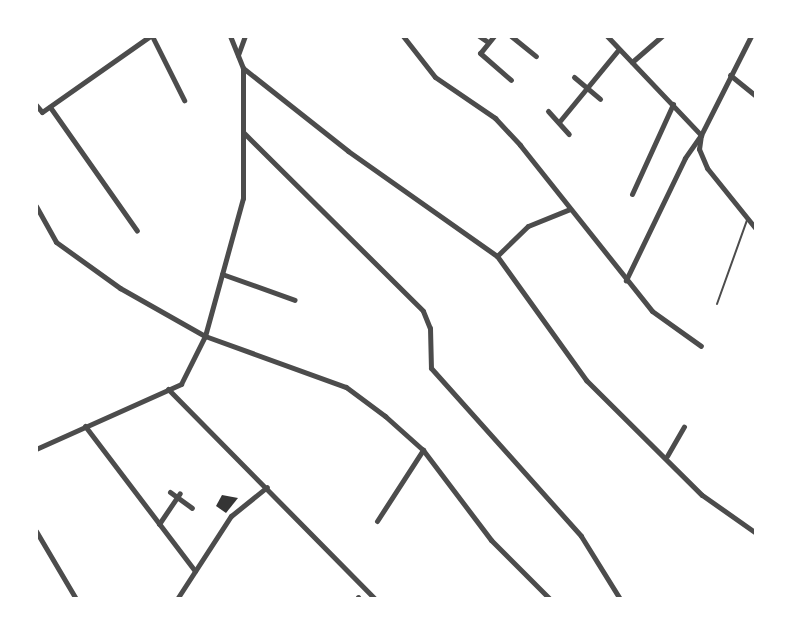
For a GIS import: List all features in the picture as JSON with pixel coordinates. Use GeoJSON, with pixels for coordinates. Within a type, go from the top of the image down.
{"type":"FeatureCollection","features":[{"type":"Feature","properties":{"kind":"street"},"geometry":{"type":"LineString","coordinates":[[36,105],[42,112],[51,107],[151,36],[184,100]]}},
{"type":"Feature","properties":{"kind":"street"},"geometry":{"type":"LineString","coordinates":[[36,449],[181,384],[205,336],[243,198],[243,68],[230,36]]}},
{"type":"Feature","properties":{"kind":"street"},"geometry":{"type":"LineString","coordinates":[[237,55],[245,36]]}},
{"type":"Feature","properties":{"kind":"street"},"geometry":{"type":"LineString","coordinates":[[403,36],[435,77],[495,118],[652,311],[701,346]]}},
{"type":"Feature","properties":{"kind":"street"},"geometry":{"type":"LineString","coordinates":[[479,36],[488,42]]}},
{"type":"Feature","properties":{"kind":"street"},"geometry":{"type":"LineString","coordinates":[[494,36],[488,42],[482,56],[511,80]]}},
{"type":"Feature","properties":{"kind":"street"},"geometry":{"type":"LineString","coordinates":[[511,36],[536,56]]}},
{"type":"Feature","properties":{"kind":"street"},"geometry":{"type":"LineString","coordinates":[[607,36],[701,135],[701,158],[756,229]]}},
{"type":"Feature","properties":{"kind":"street"},"geometry":{"type":"LineString","coordinates":[[632,62],[662,36]]}},
{"type":"Feature","properties":{"kind":"street"},"geometry":{"type":"LineString","coordinates":[[626,280],[685,158],[701,135],[751,36]]}},
{"type":"Feature","properties":{"kind":"street"},"geometry":{"type":"LineString","coordinates":[[558,122],[619,49]]}},
{"type":"Feature","properties":{"kind":"street"},"geometry":{"type":"LineString","coordinates":[[243,68],[348,151],[497,256],[508,267],[567,358],[667,456],[702,495],[756,533]]}},
{"type":"Feature","properties":{"kind":"street"},"geometry":{"type":"LineString","coordinates":[[730,75],[756,96]]}},
{"type":"Feature","properties":{"kind":"street"},"geometry":{"type":"LineString","coordinates":[[573,77],[600,99]]}},
{"type":"Feature","properties":{"kind":"street"},"geometry":{"type":"LineString","coordinates":[[632,194],[673,104]]}},
{"type":"Feature","properties":{"kind":"street"},"geometry":{"type":"LineString","coordinates":[[51,107],[137,231]]}},
{"type":"Feature","properties":{"kind":"street"},"geometry":{"type":"LineString","coordinates":[[548,111],[570,134]]}},
{"type":"Feature","properties":{"kind":"street"},"geometry":{"type":"LineString","coordinates":[[244,133],[423,311],[430,328],[431,368],[581,536],[620,599]]}},
{"type":"Feature","properties":{"kind":"street"},"geometry":{"type":"LineString","coordinates":[[36,206],[56,242],[120,288],[205,336],[346,387],[423,450],[491,540],[550,599]]}},
{"type":"Feature","properties":{"kind":"street"},"geometry":{"type":"LineString","coordinates":[[497,256],[528,226],[555,212],[570,209]]}},
{"type":"Feature","properties":{"kind":"street"},"geometry":{"type":"LineString","coordinates":[[222,274],[295,300]]}},
{"type":"Feature","properties":{"kind":"street"},"geometry":{"type":"LineString","coordinates":[[168,389],[375,599]]}},
{"type":"Feature","properties":{"kind":"street"},"geometry":{"type":"LineString","coordinates":[[86,426],[195,571]]}},
{"type":"Feature","properties":{"kind":"street"},"geometry":{"type":"LineString","coordinates":[[667,456],[684,427]]}},
{"type":"Feature","properties":{"kind":"street"},"geometry":{"type":"LineString","coordinates":[[377,521],[423,450]]}},
{"type":"Feature","properties":{"kind":"street"},"geometry":{"type":"LineString","coordinates":[[177,599],[231,516],[267,487]]}},
{"type":"Feature","properties":{"kind":"street"},"geometry":{"type":"LineString","coordinates":[[170,492],[179,495],[192,508]]}},
{"type":"Feature","properties":{"kind":"street"},"geometry":{"type":"LineString","coordinates":[[159,524],[179,495]]}},
{"type":"Feature","properties":{"kind":"street"},"geometry":{"type":"LineString","coordinates":[[36,531],[76,599]]}},
{"type":"Feature","properties":{"kind":"lane"},"geometry":{"type":"LineString","coordinates":[[717,304],[748,219]]}},
{"type":"Feature","properties":{"kind":"building"},"geometry":{"type":"Polygon","coordinates":[[[222,495],[238,498],[226,513],[216,506],[222,495]]]}}]}
